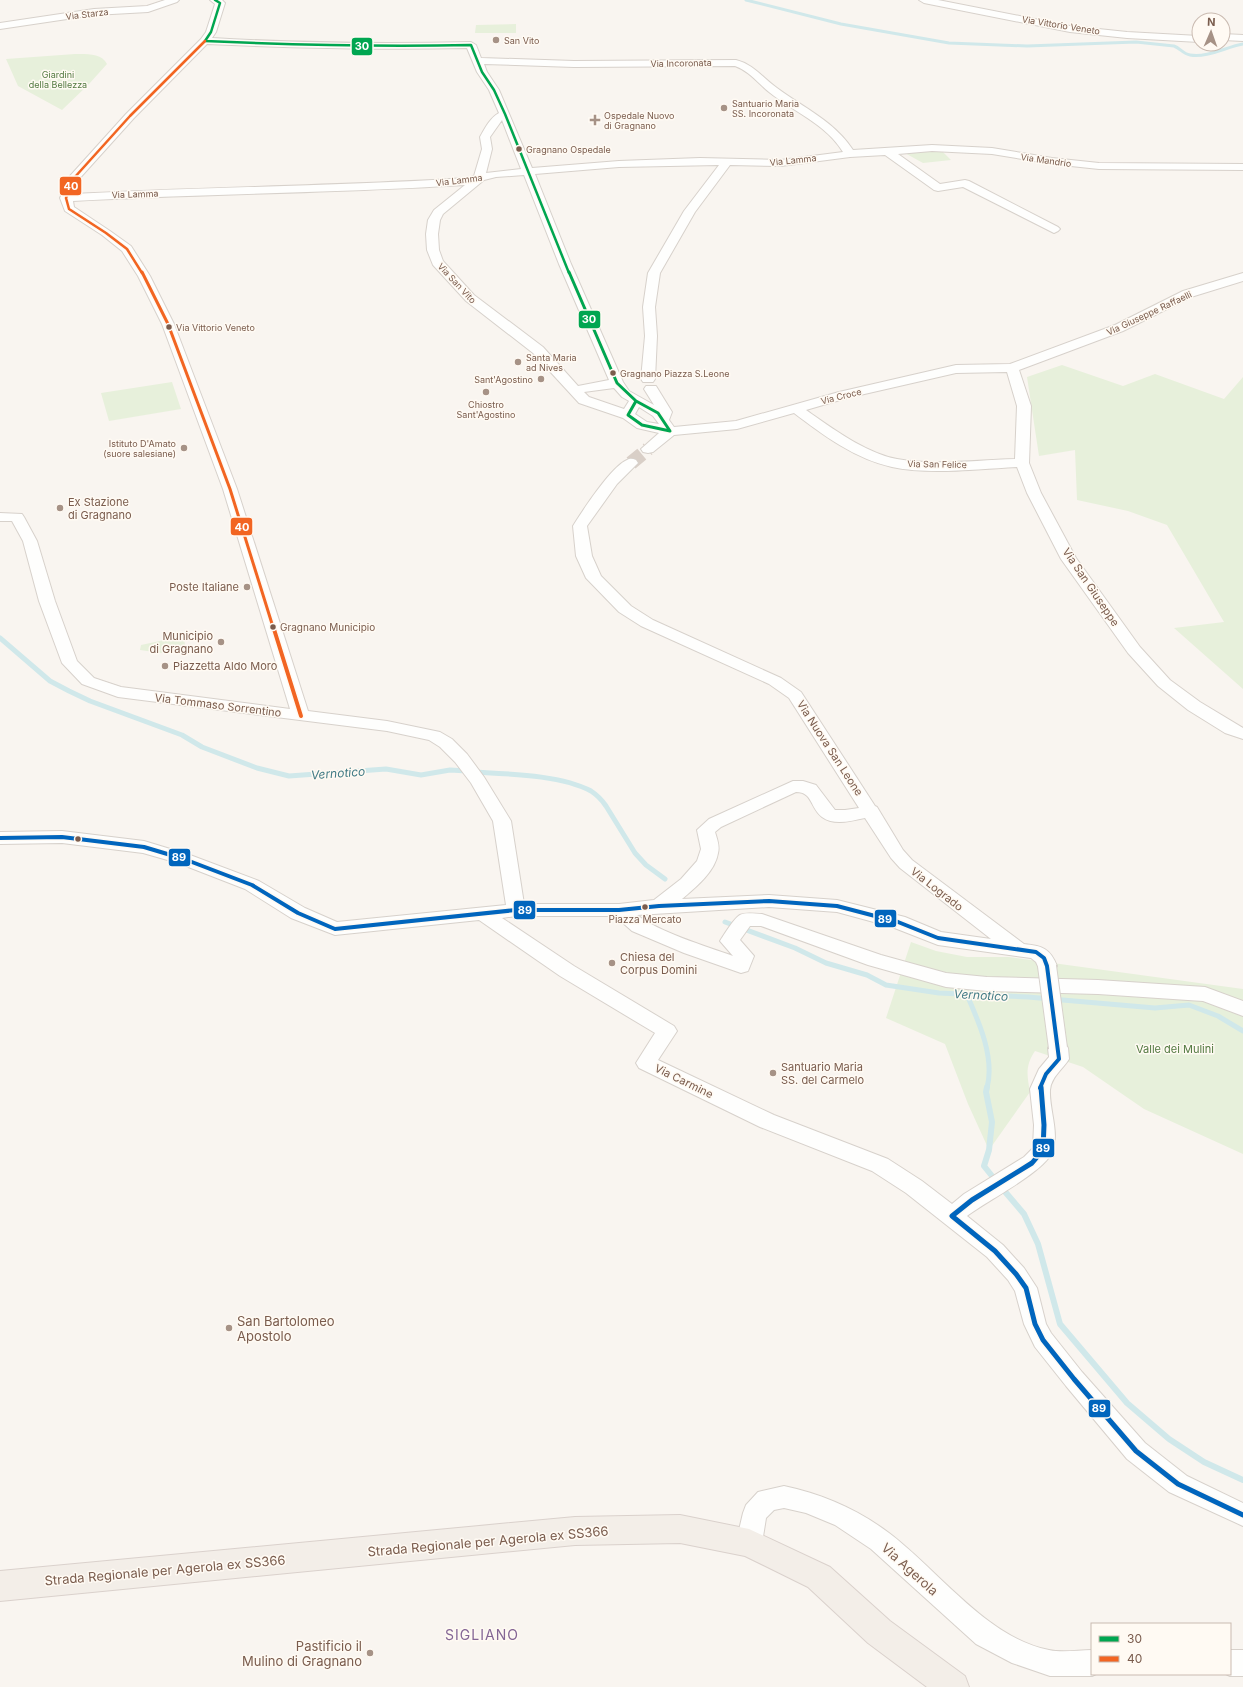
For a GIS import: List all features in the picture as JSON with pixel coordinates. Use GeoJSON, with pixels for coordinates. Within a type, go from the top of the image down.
{"type":"FeatureCollection","features":[{"type":"Feature","properties":{"kind":"main road","name":"Strada Regionale per Agerola ex SS366"},"geometry":{"type":"LineString","coordinates":[[0,1586],[575,1531],[680,1529],[749,1543],[819,1577],[879,1632],[939,1681]]}},
{"type":"Feature","properties":{"kind":"street","name":"Via Starza"},"geometry":{"type":"LineString","coordinates":[[0,26],[94,12],[148,8],[174,0]]}},
{"type":"Feature","properties":{"kind":"street"},"geometry":{"type":"LineString","coordinates":[[215,0],[220,3],[207,37],[130,116],[74,178],[66,198],[69,209],[106,233],[127,249],[144,276],[168,324],[230,489],[301,716]]}},
{"type":"Feature","properties":{"kind":"street","name":"Via Vittorio Veneto"},"geometry":{"type":"LineString","coordinates":[[924,0],[1070,29],[1127,35],[1191,39]]}},
{"type":"Feature","properties":{"kind":"street"},"geometry":{"type":"LineString","coordinates":[[207,37],[223,41],[308,46],[397,47],[470,45],[479,61],[482,72],[494,90],[505,114],[565,264],[626,392],[628,415]]}},
{"type":"Feature","properties":{"kind":"street"},"geometry":{"type":"LineString","coordinates":[[1231,38],[1243,38]]}},
{"type":"Feature","properties":{"kind":"street","name":"Via Incoronata"},"geometry":{"type":"LineString","coordinates":[[479,61],[574,64],[736,63],[745,65],[771,89],[826,125],[841,140],[850,154]]}},
{"type":"Feature","properties":{"kind":"street"},"geometry":{"type":"LineString","coordinates":[[479,178],[487,149],[485,137],[498,118],[505,114]]}},
{"type":"Feature","properties":{"kind":"street","name":"Via Mandrio"},"geometry":{"type":"LineString","coordinates":[[850,154],[932,148],[992,151],[1052,161],[1099,166],[1243,167]]}},
{"type":"Feature","properties":{"kind":"street"},"geometry":{"type":"LineString","coordinates":[[888,151],[938,188],[965,183],[1054,229]]}},
{"type":"Feature","properties":{"kind":"street","name":"Via Lamma"},"geometry":{"type":"LineString","coordinates":[[66,198],[177,192],[281,190],[453,182],[496,174],[619,164],[700,161],[781,163],[850,154]]}},
{"type":"Feature","properties":{"kind":"street"},"geometry":{"type":"LineString","coordinates":[[648,449],[667,426],[665,412],[650,384],[651,336],[649,307],[654,273],[690,211],[728,162]]}},
{"type":"Feature","properties":{"kind":"street","name":"Via San Vito"},"geometry":{"type":"LineString","coordinates":[[479,178],[438,212],[432,234],[433,250],[437,262],[470,298],[538,350],[584,400],[628,415]]}},
{"type":"Feature","properties":{"kind":"street","name":"Via Giuseppe Raffaelli"},"geometry":{"type":"LineString","coordinates":[[1012,368],[1119,328],[1187,294],[1243,277]]}},
{"type":"Feature","properties":{"kind":"street","name":"Via Croce"},"geometry":{"type":"LineString","coordinates":[[628,415],[642,425],[667,426],[737,424],[795,408],[956,369],[1012,368]]}},
{"type":"Feature","properties":{"kind":"street","name":"Via San Giuseppe"},"geometry":{"type":"LineString","coordinates":[[1012,368],[1024,406],[1024,445],[1022,464],[1034,493],[1069,559],[1134,650],[1164,683],[1182,697],[1225,725],[1243,734]]}},
{"type":"Feature","properties":{"kind":"street"},"geometry":{"type":"LineString","coordinates":[[575,390],[626,392],[658,414],[667,426]]}},
{"type":"Feature","properties":{"kind":"street","name":"Via San Felice"},"geometry":{"type":"LineString","coordinates":[[795,408],[831,434],[856,448],[894,463],[927,466],[1022,464]]}},
{"type":"Feature","properties":{"kind":"street","name":"Via Nuova San Leone"},"geometry":{"type":"LineString","coordinates":[[631,463],[612,481],[580,526],[584,556],[594,578],[625,609],[647,623],[775,681],[795,695],[870,811],[836,816],[824,808],[813,790],[803,785],[793,787],[715,823],[706,830],[710,844],[709,856],[688,884],[675,896],[659,906]]}},
{"type":"Feature","properties":{"kind":"street","name":"Via Tommaso Sorrentino"},"geometry":{"type":"LineString","coordinates":[[4,517],[17,517],[30,541],[47,600],[70,663],[88,681],[118,692],[387,726],[434,736],[446,742],[461,758],[502,821],[516,910]]}},
{"type":"Feature","properties":{"kind":"street","name":"Via Logrado"},"geometry":{"type":"LineString","coordinates":[[870,811],[897,854],[906,864],[969,913],[1021,950]]}},
{"type":"Feature","properties":{"kind":"street"},"geometry":{"type":"LineString","coordinates":[[0,838],[62,837],[144,847],[184,859],[252,885],[298,913],[335,929],[516,910],[619,910],[659,906],[769,901],[837,906],[898,922],[938,938],[954,939],[963,942],[1036,952],[1044,958],[1047,966],[1059,1059],[1046,1074],[1040,1089],[1044,1125],[1043,1150],[1032,1163],[972,1200],[952,1216],[995,1251],[1016,1274],[1026,1288],[1035,1324],[1043,1340],[1074,1379],[1136,1451],[1178,1484],[1243,1515]]}},
{"type":"Feature","properties":{"kind":"street"},"geometry":{"type":"LineString","coordinates":[[619,910],[639,926],[691,948],[741,966],[744,956],[730,941],[745,920],[762,920],[875,960],[946,980],[987,984],[1098,987],[1205,994],[1243,1009]]}},
{"type":"Feature","properties":{"kind":"street","name":"Via Carmine"},"geometry":{"type":"LineString","coordinates":[[481,913],[567,971],[668,1031],[646,1063],[767,1121],[880,1165],[914,1187],[952,1216]]}},
{"type":"Feature","properties":{"kind":"street"},"geometry":{"type":"LineString","coordinates":[[954,939],[965,934],[971,927],[973,923],[969,913]]}},
{"type":"Feature","properties":{"kind":"street","name":"Via Agerola"},"geometry":{"type":"LineString","coordinates":[[749,1543],[755,1513],[767,1500],[784,1498],[808,1502],[844,1517],[880,1541],[985,1635],[1021,1654],[1050,1663],[1091,1663]]}},
{"type":"Feature","properties":{"kind":"street"},"geometry":{"type":"LineString","coordinates":[[1231,1663],[1243,1663]]}},
{"type":"Feature","properties":{"kind":"green space"},"geometry":{"type":"Polygon","coordinates":[[[516,24],[516,33],[475,33],[476,25],[516,24]]]}},
{"type":"Feature","properties":{"kind":"green space","name":"Giardini della Bellezza"},"geometry":{"type":"Polygon","coordinates":[[[89,54],[98,56],[105,60],[107,64],[62,110],[18,86],[6,59],[89,54]]]}},
{"type":"Feature","properties":{"kind":"green space"},"geometry":{"type":"Polygon","coordinates":[[[941,150],[951,160],[923,163],[903,152],[941,150]]]}},
{"type":"Feature","properties":{"kind":"green space"},"geometry":{"type":"Polygon","coordinates":[[[1062,365],[1123,386],[1155,374],[1224,399],[1243,377],[1243,689],[1174,628],[1224,622],[1167,525],[1128,511],[1077,500],[1075,450],[1039,456],[1027,377],[1062,365]]]}},
{"type":"Feature","properties":{"kind":"green space"},"geometry":{"type":"Polygon","coordinates":[[[172,382],[181,409],[109,421],[101,393],[172,382]]]}},
{"type":"Feature","properties":{"kind":"green space"},"geometry":{"type":"Polygon","coordinates":[[[183,636],[186,648],[161,653],[140,650],[141,645],[183,636]]]}},
{"type":"Feature","properties":{"kind":"green space","name":"Valle dei Mulini"},"geometry":{"type":"Polygon","coordinates":[[[911,942],[936,951],[967,957],[1009,957],[1243,989],[1243,1154],[1144,1109],[1083,1067],[1035,1051],[1028,1066],[1030,1092],[989,1150],[968,1104],[945,1044],[886,1018],[911,942]]]}},
{"type":"Feature","properties":{"kind":"waterway"},"geometry":{"type":"LineString","coordinates":[[746,0],[841,24],[949,43],[1027,46],[1136,42],[1174,46],[1183,52],[1196,56],[1210,54],[1243,44]]}},
{"type":"Feature","properties":{"kind":"waterway","name":"Vernotico"},"geometry":{"type":"LineString","coordinates":[[0,638],[50,681],[69,691],[90,701],[182,735],[202,747],[257,768],[289,776],[386,769],[421,775],[450,770],[467,771]]}},
{"type":"Feature","properties":{"kind":"waterway","name":"Vernotico"},"geometry":{"type":"LineString","coordinates":[[475,772],[550,778],[591,791],[604,804],[635,853],[646,865],[665,879]]}},
{"type":"Feature","properties":{"kind":"waterway","name":"Vernotico"},"geometry":{"type":"LineString","coordinates":[[725,922],[795,948],[826,963],[867,975],[886,985],[939,993],[1028,997],[1155,1008],[1189,1005],[1218,1016],[1243,1031]]}},
{"type":"Feature","properties":{"kind":"waterway"},"geometry":{"type":"LineString","coordinates":[[967,995],[981,1028],[987,1053],[989,1065],[987,1088]]}},
{"type":"Feature","properties":{"kind":"waterway"},"geometry":{"type":"LineString","coordinates":[[987,1087],[986,1092],[992,1122],[989,1150],[984,1166],[996,1181]]}},
{"type":"Feature","properties":{"kind":"waterway"},"geometry":{"type":"LineString","coordinates":[[1001,1187],[1024,1214],[1038,1244],[1060,1324],[1127,1403],[1169,1439],[1204,1462],[1243,1480]]}},
{"type":"Feature","properties":{"kind":"tunnel"},"geometry":{"type":"LineString","coordinates":[[631,463],[648,449]]}},
{"type":"Feature","properties":{"kind":"transit line","name":"30"},"geometry":{"type":"LineString","coordinates":[[215,0],[220,3],[211,32],[205,41],[308,46],[397,47],[471,45],[482,72],[494,90],[505,114],[565,264],[617,383],[636,401],[658,413],[670,431],[642,425],[628,415],[636,401]]}},
{"type":"Feature","properties":{"kind":"transit line","name":"40"},"geometry":{"type":"LineString","coordinates":[[205,41],[130,116],[74,178],[66,198],[69,209],[106,233],[127,249],[144,276],[168,324],[230,489],[301,716]]}},
{"type":"Feature","properties":{"kind":"transit line","name":"89"},"geometry":{"type":"LineString","coordinates":[[0,838],[62,837],[144,847],[184,859],[252,885],[298,913],[335,929],[516,910],[619,910],[659,906],[769,901],[837,906],[898,922],[938,938],[1036,952],[1044,958],[1047,966],[1059,1059],[1046,1074],[1040,1089],[1044,1125],[1043,1150],[1032,1163],[972,1200],[952,1216],[995,1251],[1016,1274],[1026,1288],[1035,1324],[1043,1340],[1074,1379],[1136,1451],[1178,1484],[1243,1515]]}},
{"type":"Feature","properties":{"kind":"place","name":"San Vito"},"geometry":{"type":"Point","coordinates":[496,40]}},
{"type":"Feature","properties":{"kind":"place","name":"Santuario Maria SS. Incoronata"},"geometry":{"type":"Point","coordinates":[724,108]}},
{"type":"Feature","properties":{"kind":"place","name":"Ospedale Nuovo di Gragnano"},"geometry":{"type":"Point","coordinates":[595,120]}},
{"type":"Feature","properties":{"kind":"place","name":"Gragnano Ospedale"},"geometry":{"type":"Point","coordinates":[519,149]}},
{"type":"Feature","properties":{"kind":"place","name":"Via Vittorio Veneto"},"geometry":{"type":"Point","coordinates":[169,327]}},
{"type":"Feature","properties":{"kind":"place","name":"Santa Maria ad Nives"},"geometry":{"type":"Point","coordinates":[518,362]}},
{"type":"Feature","properties":{"kind":"place","name":"Gragnano Piazza S.Leone"},"geometry":{"type":"Point","coordinates":[613,373]}},
{"type":"Feature","properties":{"kind":"place","name":"Sant'Agostino"},"geometry":{"type":"Point","coordinates":[541,379]}},
{"type":"Feature","properties":{"kind":"place","name":"Chiostro Sant'Agostino"},"geometry":{"type":"Point","coordinates":[486,392]}},
{"type":"Feature","properties":{"kind":"place","name":"Istituto D'Amato (suore salesiane)"},"geometry":{"type":"Point","coordinates":[184,448]}},
{"type":"Feature","properties":{"kind":"place","name":"Ex Stazione di Gragnano"},"geometry":{"type":"Point","coordinates":[60,508]}},
{"type":"Feature","properties":{"kind":"place","name":"Poste Italiane"},"geometry":{"type":"Point","coordinates":[247,587]}},
{"type":"Feature","properties":{"kind":"place","name":"Gragnano Municipio"},"geometry":{"type":"Point","coordinates":[273,627]}},
{"type":"Feature","properties":{"kind":"place","name":"Municipio di Gragnano"},"geometry":{"type":"Point","coordinates":[221,642]}},
{"type":"Feature","properties":{"kind":"place","name":"Piazzetta Aldo Moro"},"geometry":{"type":"Point","coordinates":[165,666]}},
{"type":"Feature","properties":{"kind":"place","name":"Piazza Mercato"},"geometry":{"type":"Point","coordinates":[645,907]}},
{"type":"Feature","properties":{"kind":"place","name":"Chiesa del Corpus Domini"},"geometry":{"type":"Point","coordinates":[612,963]}},
{"type":"Feature","properties":{"kind":"place","name":"Santuario Maria SS. del Carmelo"},"geometry":{"type":"Point","coordinates":[773,1073]}},
{"type":"Feature","properties":{"kind":"place","name":"San Bartolomeo Apostolo"},"geometry":{"type":"Point","coordinates":[229,1328]}},
{"type":"Feature","properties":{"kind":"place","name":"Pastificio il Mulino di Gragnano"},"geometry":{"type":"Point","coordinates":[370,1653]}},
{"type":"Feature","properties":{"kind":"district","name":"SIGLIANO"},"geometry":{"type":"Point","coordinates":[482,1634]}}]}
